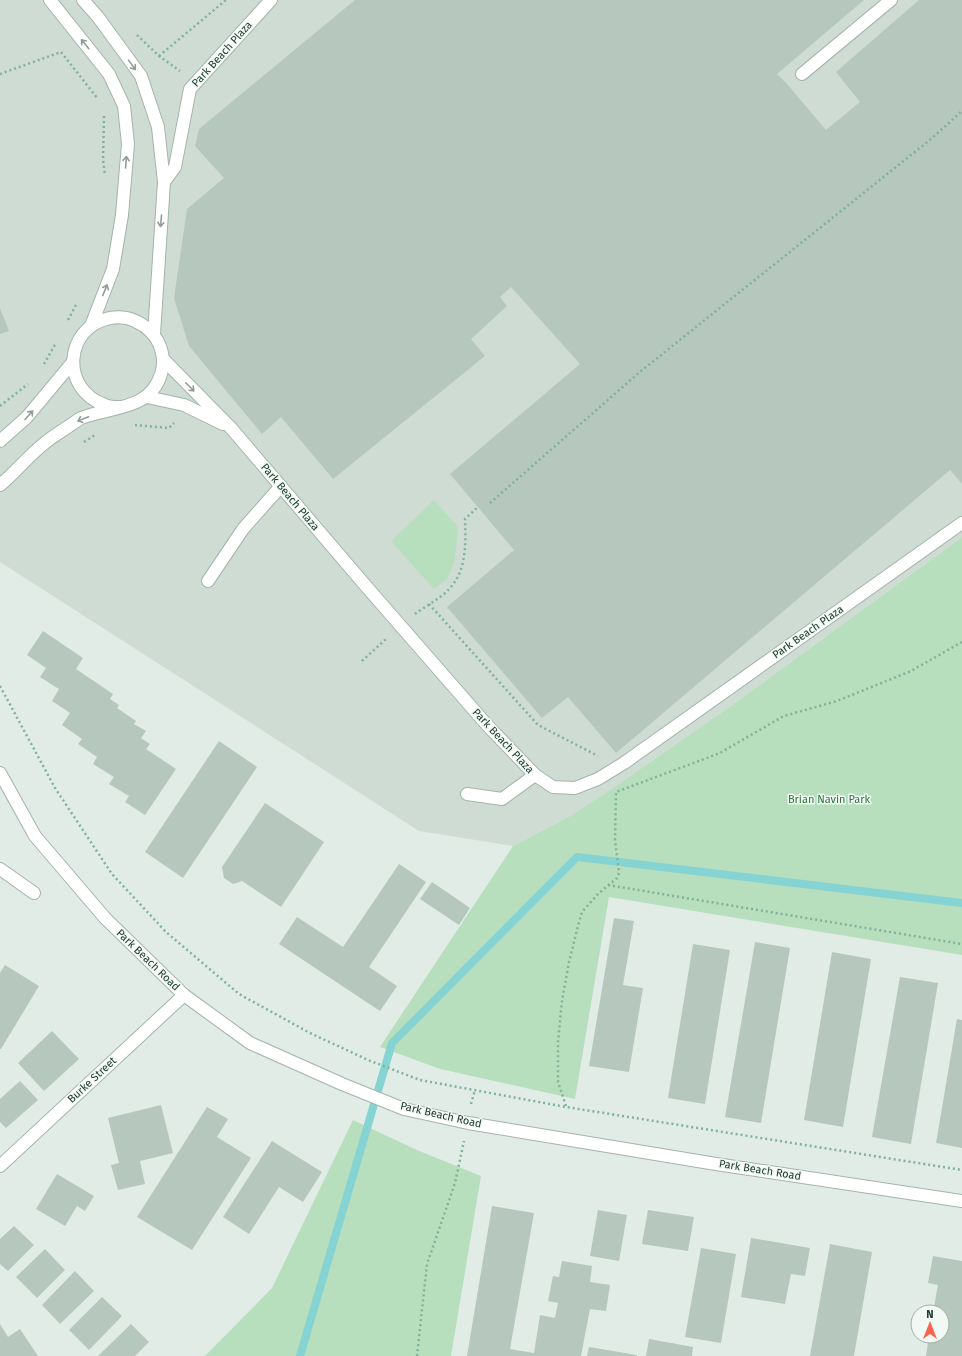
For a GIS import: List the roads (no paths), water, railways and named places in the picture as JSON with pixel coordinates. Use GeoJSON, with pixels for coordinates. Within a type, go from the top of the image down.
{"type":"FeatureCollection","features":[{"type":"Feature","properties":{"kind":"street"},"geometry":{"type":"LineString","coordinates":[[50,0],[109,74],[124,106],[128,144],[122,215],[113,269],[90,326],[81,336],[74,349],[72,363],[75,377],[82,389],[92,399],[105,406],[120,407]]}},
{"type":"Feature","properties":{"kind":"street"},"geometry":{"type":"LineString","coordinates":[[84,0],[141,76],[158,127],[164,182],[154,334]]}},
{"type":"Feature","properties":{"kind":"street","name":"Park Beach Plaza"},"geometry":{"type":"LineString","coordinates":[[164,182],[175,167],[190,89],[271,0]]}},
{"type":"Feature","properties":{"kind":"street"},"geometry":{"type":"LineString","coordinates":[[802,74],[891,0]]}},
{"type":"Feature","properties":{"kind":"street"},"geometry":{"type":"LineString","coordinates":[[0,485],[46,442],[80,419],[134,404],[147,397],[156,386],[162,373],[163,359],[160,346],[154,334],[144,325],[131,319],[117,317],[103,320],[90,326]]}},
{"type":"Feature","properties":{"kind":"street","name":"Park Beach Plaza"},"geometry":{"type":"LineString","coordinates":[[163,359],[231,428],[400,626],[487,725],[535,775],[554,788],[575,788],[598,779],[624,763],[962,523]]}},
{"type":"Feature","properties":{"kind":"street"},"geometry":{"type":"LineString","coordinates":[[0,441],[27,417],[72,363]]}},
{"type":"Feature","properties":{"kind":"street"},"geometry":{"type":"LineString","coordinates":[[147,397],[184,405],[231,428]]}},
{"type":"Feature","properties":{"kind":"street"},"geometry":{"type":"LineString","coordinates":[[208,581],[243,529],[281,486]]}},
{"type":"Feature","properties":{"kind":"street","name":"Park Beach Road"},"geometry":{"type":"LineString","coordinates":[[0,773],[35,836],[105,918],[184,995],[250,1043],[342,1084],[404,1109],[468,1123],[716,1164],[962,1202]]}},
{"type":"Feature","properties":{"kind":"street"},"geometry":{"type":"LineString","coordinates":[[467,794],[502,800],[535,775]]}},
{"type":"Feature","properties":{"kind":"street"},"geometry":{"type":"LineString","coordinates":[[0,869],[34,893]]}},
{"type":"Feature","properties":{"kind":"street","name":"Burke Street"},"geometry":{"type":"LineString","coordinates":[[0,1166],[184,995]]}},
{"type":"Feature","properties":{"kind":"waterway"},"geometry":{"type":"LineString","coordinates":[[300,1356],[392,1043],[577,857],[962,903]]}},
{"type":"Feature","properties":{"kind":"park label","name":"Brian Navin Park"},"geometry":{"type":"Point","coordinates":[829,799]}}]}
